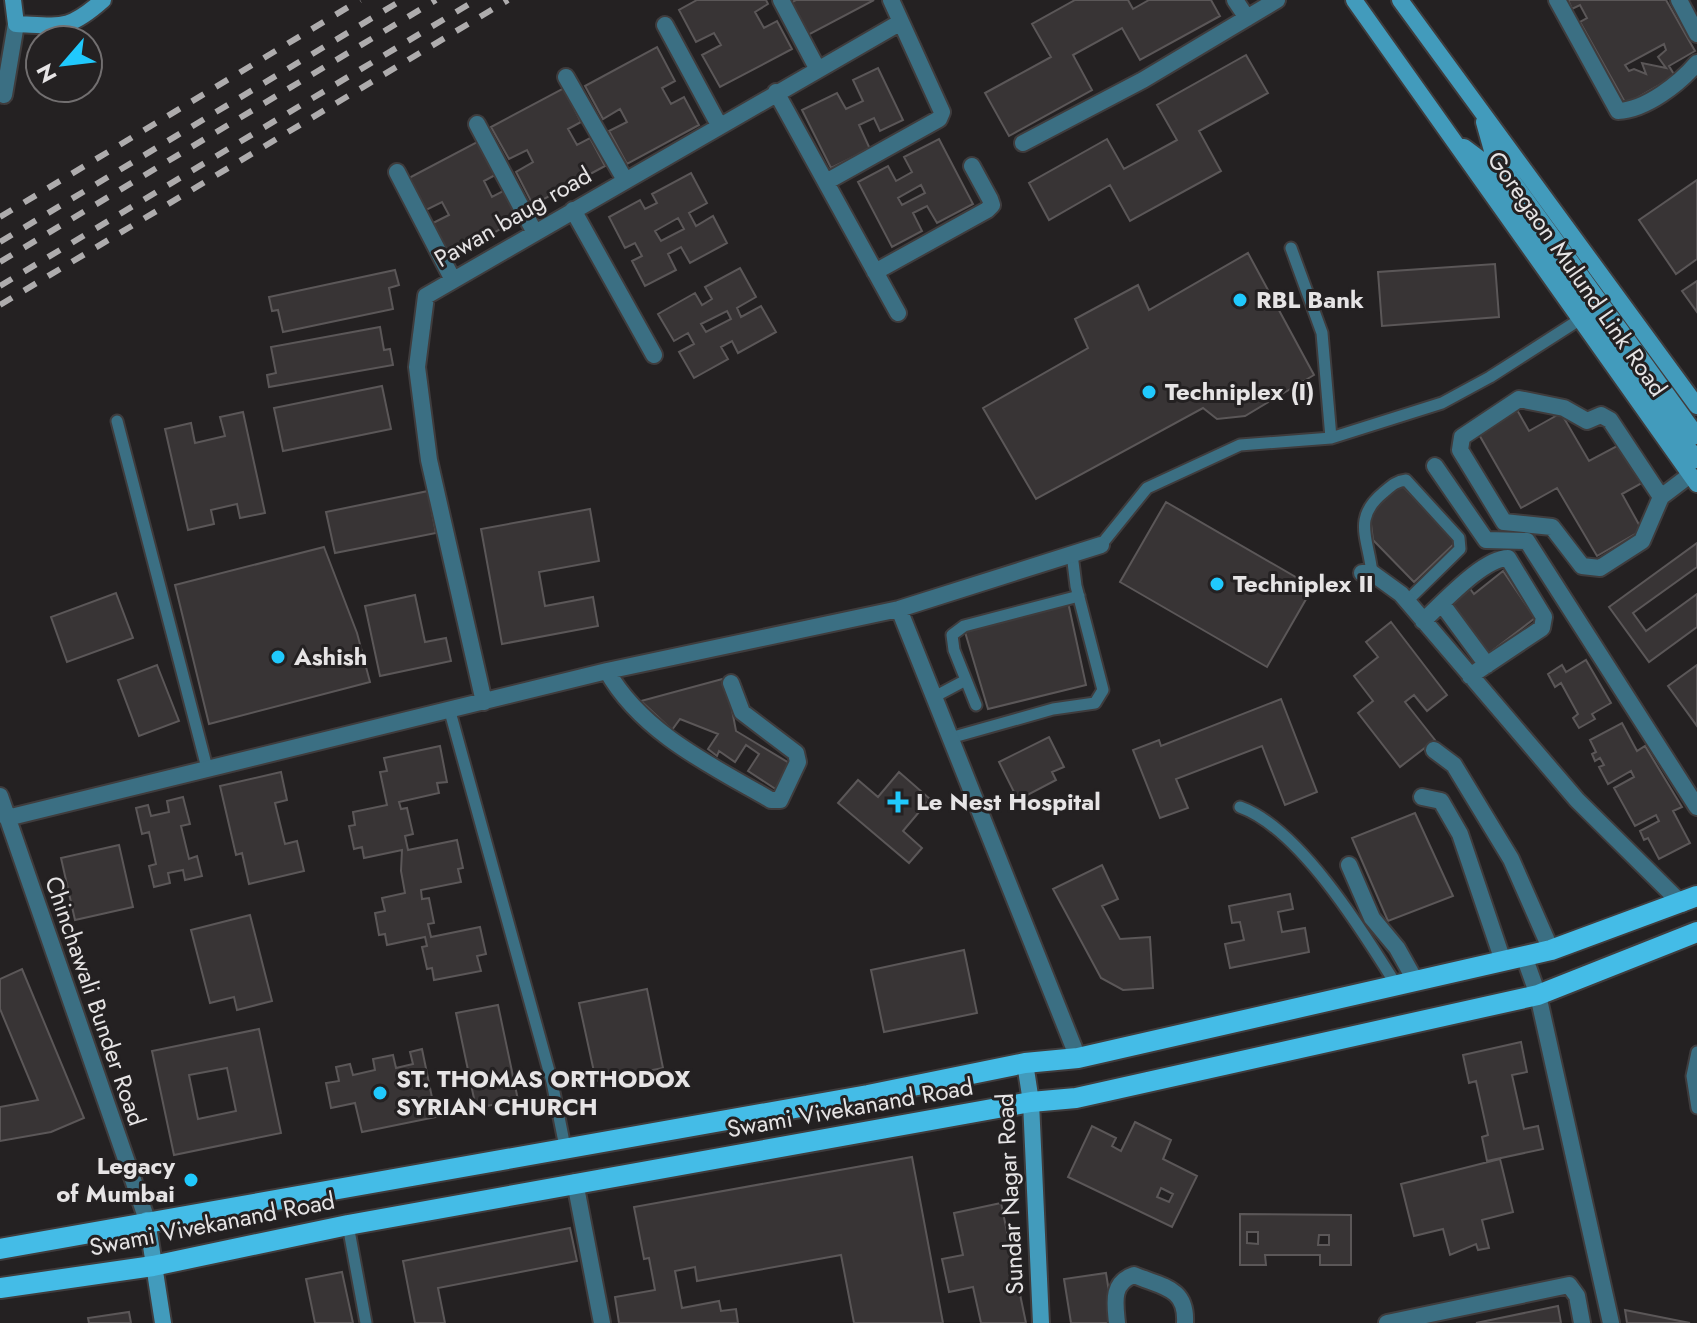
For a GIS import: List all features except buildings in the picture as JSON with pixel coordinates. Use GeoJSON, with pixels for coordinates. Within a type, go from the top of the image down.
{"type":"FeatureCollection","features":[{"type":"Feature","properties":{"kind":"main road"},"geometry":{"type":"LineString","coordinates":[[13,0],[16,24],[63,26],[79,21],[103,0]]}},
{"type":"Feature","properties":{"kind":"main road","name":"Goregaon Mulund Link Road"},"geometry":{"type":"LineString","coordinates":[[1354,0],[1579,320],[1695,473]]}},
{"type":"Feature","properties":{"kind":"main road","name":"Goregaon Mulund Link Road"},"geometry":{"type":"LineString","coordinates":[[1400,0],[1482,117],[1697,406]]}},
{"type":"Feature","properties":{"kind":"main road"},"geometry":{"type":"LineString","coordinates":[[1482,117],[1493,154],[1697,436]]}},
{"type":"Feature","properties":{"kind":"main road"},"geometry":{"type":"LineString","coordinates":[[1455,140],[1484,162],[1695,473]]}},
{"type":"Feature","properties":{"kind":"main road","name":"Swami Vivekanand Road"},"geometry":{"type":"LineString","coordinates":[[0,1249],[73,1238],[147,1220],[868,1095],[1025,1063],[1078,1058],[1551,950],[1689,900]]}},
{"type":"Feature","properties":{"kind":"main road","name":"Swami Vivekanand Road"},"geometry":{"type":"LineString","coordinates":[[0,1288],[153,1266],[575,1182],[1031,1102],[1076,1098],[1538,995],[1697,932]]}},
{"type":"Feature","properties":{"kind":"main road","name":"Sundar Nagar Road"},"geometry":{"type":"LineString","coordinates":[[1025,1063],[1031,1102],[1041,1323]]}},
{"type":"Feature","properties":{"kind":"main road"},"geometry":{"type":"LineString","coordinates":[[147,1220],[163,1323]]}},
{"type":"Feature","properties":{"kind":"street"},"geometry":{"type":"LineString","coordinates":[[781,0],[817,68]]}},
{"type":"Feature","properties":{"kind":"street"},"geometry":{"type":"LineString","coordinates":[[826,182],[939,119],[942,112],[891,0]]}},
{"type":"Feature","properties":{"kind":"street"},"geometry":{"type":"LineString","coordinates":[[1235,0],[1247,18]]}},
{"type":"Feature","properties":{"kind":"street"},"geometry":{"type":"LineString","coordinates":[[1023,143],[1143,80],[1277,0]]}},
{"type":"Feature","properties":{"kind":"street"},"geometry":{"type":"LineString","coordinates":[[1557,0],[1618,111],[1630,110],[1683,79],[1697,63]]}},
{"type":"Feature","properties":{"kind":"street"},"geometry":{"type":"LineString","coordinates":[[1679,0],[1697,34]]}},
{"type":"Feature","properties":{"kind":"street","name":"Pawan baug road"},"geometry":{"type":"LineString","coordinates":[[484,702],[429,460],[417,367],[426,296],[901,22]]}},
{"type":"Feature","properties":{"kind":"street"},"geometry":{"type":"LineString","coordinates":[[4,95],[16,24]]}},
{"type":"Feature","properties":{"kind":"street"},"geometry":{"type":"LineString","coordinates":[[665,25],[719,125]]}},
{"type":"Feature","properties":{"kind":"street"},"geometry":{"type":"LineString","coordinates":[[566,77],[625,180]]}},
{"type":"Feature","properties":{"kind":"street"},"geometry":{"type":"LineString","coordinates":[[776,92],[898,313]]}},
{"type":"Feature","properties":{"kind":"street"},"geometry":{"type":"LineString","coordinates":[[477,124],[535,233]]}},
{"type":"Feature","properties":{"kind":"street"},"geometry":{"type":"LineString","coordinates":[[875,272],[992,205],[972,166]]}},
{"type":"Feature","properties":{"kind":"street"},"geometry":{"type":"LineString","coordinates":[[397,172],[453,280]]}},
{"type":"Feature","properties":{"kind":"street"},"geometry":{"type":"LineString","coordinates":[[573,210],[654,355]]}},
{"type":"Feature","properties":{"kind":"street"},"geometry":{"type":"LineString","coordinates":[[1661,497],[1610,420],[1601,415],[1587,421],[1564,408],[1519,399],[1462,437],[1460,450],[1504,522],[1552,527],[1582,566],[1600,568],[1642,541],[1661,497],[1695,473]]}},
{"type":"Feature","properties":{"kind":"street"},"geometry":{"type":"LineString","coordinates":[[1435,466],[1486,540],[1527,541],[1697,807]]}},
{"type":"Feature","properties":{"kind":"street"},"geometry":{"type":"LineString","coordinates":[[7,818],[449,708],[899,609],[1101,545]]}},
{"type":"Feature","properties":{"kind":"street"},"geometry":{"type":"LineString","coordinates":[[1423,621],[1498,558],[1508,558],[1544,617],[1542,628],[1470,676]]}},
{"type":"Feature","properties":{"kind":"street"},"geometry":{"type":"LineString","coordinates":[[1367,573],[1407,601],[1577,800],[1689,900]]}},
{"type":"Feature","properties":{"kind":"street"},"geometry":{"type":"LineString","coordinates":[[1442,604],[1487,665]]}},
{"type":"Feature","properties":{"kind":"street"},"geometry":{"type":"LineString","coordinates":[[899,609],[1078,1058]]}},
{"type":"Feature","properties":{"kind":"street"},"geometry":{"type":"LineString","coordinates":[[607,671],[632,705],[686,751],[771,800],[780,800],[798,762],[796,753],[742,712],[731,683]]}},
{"type":"Feature","properties":{"kind":"street"},"geometry":{"type":"LineString","coordinates":[[1434,750],[1454,765],[1511,859],[1551,950]]}},
{"type":"Feature","properties":{"kind":"street","name":"Chinchawali Bunder Road"},"geometry":{"type":"LineString","coordinates":[[0,796],[147,1220]]}},
{"type":"Feature","properties":{"kind":"street"},"geometry":{"type":"LineString","coordinates":[[1422,797],[1441,801],[1460,834],[1503,961]]}},
{"type":"Feature","properties":{"kind":"street"},"geometry":{"type":"LineString","coordinates":[[1349,865],[1372,918],[1397,948],[1405,981]]}},
{"type":"Feature","properties":{"kind":"street"},"geometry":{"type":"LineString","coordinates":[[1524,956],[1538,995],[1611,1323]]}},
{"type":"Feature","properties":{"kind":"street"},"geometry":{"type":"LineString","coordinates":[[575,1182],[602,1323]]}},
{"type":"Feature","properties":{"kind":"street"},"geometry":{"type":"LineString","coordinates":[[1117,1323],[1117,1287],[1124,1278],[1134,1275],[1180,1295],[1186,1306],[1185,1323]]}},
{"type":"Feature","properties":{"kind":"street"},"geometry":{"type":"LineString","coordinates":[[1387,1323],[1569,1285],[1582,1323]]}},
{"type":"Feature","properties":{"kind":"street"},"geometry":{"type":"LineString","coordinates":[[1572,1301],[1603,1290]]}},
{"type":"Feature","properties":{"kind":"lane"},"geometry":{"type":"LineString","coordinates":[[1291,248],[1322,333],[1331,438]]}},
{"type":"Feature","properties":{"kind":"lane"},"geometry":{"type":"LineString","coordinates":[[1101,545],[1147,488],[1240,445],[1331,438],[1442,403],[1490,377],[1579,320]]}},
{"type":"Feature","properties":{"kind":"lane"},"geometry":{"type":"LineString","coordinates":[[117,421],[207,768]]}},
{"type":"Feature","properties":{"kind":"lane"},"geometry":{"type":"LineString","coordinates":[[1367,573],[1366,506],[1397,481],[1406,480],[1459,538],[1460,549],[1407,601]]}},
{"type":"Feature","properties":{"kind":"lane"},"geometry":{"type":"LineString","coordinates":[[950,738],[1053,709],[1095,703],[1103,690],[1079,596],[1072,554]]}},
{"type":"Feature","properties":{"kind":"lane"},"geometry":{"type":"LineString","coordinates":[[976,705],[954,650],[952,635],[964,626],[1079,596]]}},
{"type":"Feature","properties":{"kind":"lane"},"geometry":{"type":"LineString","coordinates":[[934,697],[966,680]]}},
{"type":"Feature","properties":{"kind":"lane"},"geometry":{"type":"LineString","coordinates":[[449,708],[552,1082],[565,1147]]}},
{"type":"Feature","properties":{"kind":"lane"},"geometry":{"type":"LineString","coordinates":[[1240,807],[1258,814],[1311,865],[1405,981]]}},
{"type":"Feature","properties":{"kind":"lane"},"geometry":{"type":"LineString","coordinates":[[1697,1052],[1692,1076],[1697,1108]]}},
{"type":"Feature","properties":{"kind":"lane"},"geometry":{"type":"LineString","coordinates":[[348,1225],[366,1323]]}},
{"type":"Feature","properties":{"kind":"railway"},"geometry":{"type":"LineString","coordinates":[[0,217],[360,0]]}},
{"type":"Feature","properties":{"kind":"railway"},"geometry":{"type":"LineString","coordinates":[[0,242],[402,0]]}},
{"type":"Feature","properties":{"kind":"railway"},"geometry":{"type":"LineString","coordinates":[[0,262],[436,0]]}},
{"type":"Feature","properties":{"kind":"railway"},"geometry":{"type":"LineString","coordinates":[[0,286],[476,0]]}},
{"type":"Feature","properties":{"kind":"railway"},"geometry":{"type":"LineString","coordinates":[[0,305],[508,0]]}},
{"type":"Feature","properties":{"kind":"place","name":"RBL Bank"},"geometry":{"type":"Point","coordinates":[1240,300]}},
{"type":"Feature","properties":{"kind":"place","name":"Techniplex (I)"},"geometry":{"type":"Point","coordinates":[1149,392]}},
{"type":"Feature","properties":{"kind":"place","name":"Techniplex II"},"geometry":{"type":"Point","coordinates":[1217,584]}},
{"type":"Feature","properties":{"kind":"place","name":"Ashish"},"geometry":{"type":"Point","coordinates":[278,657]}},
{"type":"Feature","properties":{"kind":"place","name":"Le Nest Hospital"},"geometry":{"type":"Point","coordinates":[898,802]}},
{"type":"Feature","properties":{"kind":"place","name":"ST. THOMAS ORTHODOX SYRIAN CHURCH"},"geometry":{"type":"Point","coordinates":[380,1093]}},
{"type":"Feature","properties":{"kind":"place","name":"Legacy of Mumbai"},"geometry":{"type":"Point","coordinates":[191,1180]}}]}
